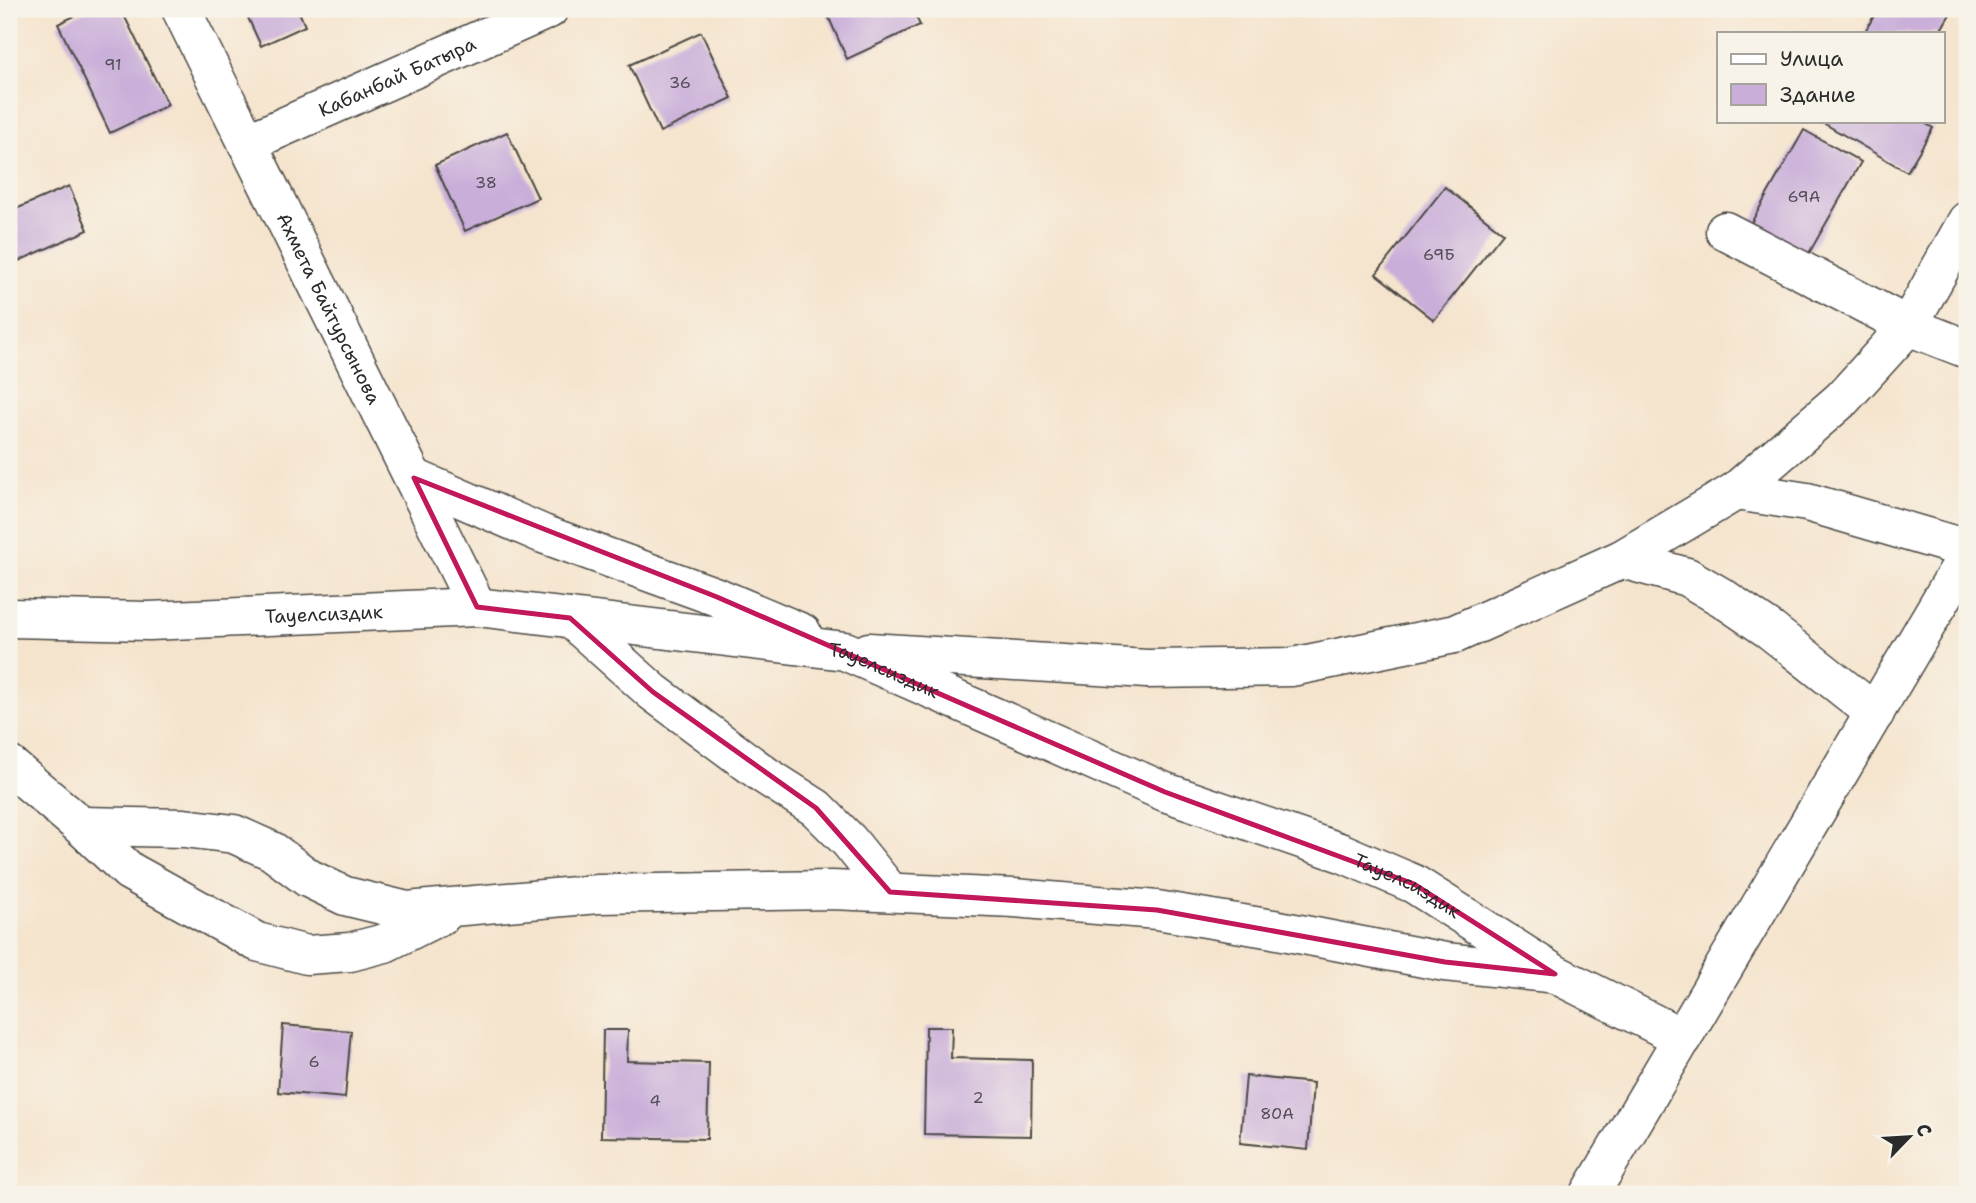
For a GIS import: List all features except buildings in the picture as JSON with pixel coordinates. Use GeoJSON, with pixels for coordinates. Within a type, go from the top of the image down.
{"type":"FeatureCollection","features":[{"type":"Feature","properties":{"kind":"street","name":"Ахмета Байтурсынова"},"geometry":{"type":"LineString","coordinates":[[181,9],[477,607]]}},
{"type":"Feature","properties":{"kind":"street","name":"Кабанбай Батыра"},"geometry":{"type":"LineString","coordinates":[[247,143],[549,9]]}},
{"type":"Feature","properties":{"kind":"street"},"geometry":{"type":"LineString","coordinates":[[414,478],[544,534],[717,597],[845,650],[1147,669],[1292,667],[1455,634],[1622,559],[1737,491],[1842,399],[1908,326],[1967,221]]}},
{"type":"Feature","properties":{"kind":"street"},"geometry":{"type":"LineString","coordinates":[[1725,231],[1908,326],[1967,349]]}},
{"type":"Feature","properties":{"kind":"street"},"geometry":{"type":"LineString","coordinates":[[1737,491],[1807,502],[1967,549]]}},
{"type":"Feature","properties":{"kind":"street"},"geometry":{"type":"LineString","coordinates":[[1590,1194],[1967,555]]}},
{"type":"Feature","properties":{"kind":"street"},"geometry":{"type":"LineString","coordinates":[[1622,559],[1687,577],[1723,597],[1770,630],[1875,713]]}},
{"type":"Feature","properties":{"kind":"street","name":"Тауелсиздик"},"geometry":{"type":"LineString","coordinates":[[9,618],[149,621],[477,607],[845,650],[1165,792],[1342,853],[1414,884],[1555,974],[1683,1038]]}},
{"type":"Feature","properties":{"kind":"street"},"geometry":{"type":"LineString","coordinates":[[570,618],[653,692],[766,776],[816,808],[849,841],[890,892]]}},
{"type":"Feature","properties":{"kind":"street"},"geometry":{"type":"LineString","coordinates":[[9,765],[129,871],[257,943],[307,955],[350,953],[385,943],[455,908]]}},
{"type":"Feature","properties":{"kind":"street"},"geometry":{"type":"LineString","coordinates":[[81,826],[184,828],[234,834],[272,851],[308,878],[345,896],[407,911],[598,894],[832,890],[1014,898],[1157,910],[1445,962],[1555,974]]}},
{"type":"Feature","properties":{"kind":"highlighted area"},"geometry":{"type":"Polygon","coordinates":[[[414,478],[717,597],[1165,792],[1414,884],[1555,974],[1445,962],[1157,910],[890,892],[816,808],[653,692],[570,618],[477,607],[414,478]]]}}]}
